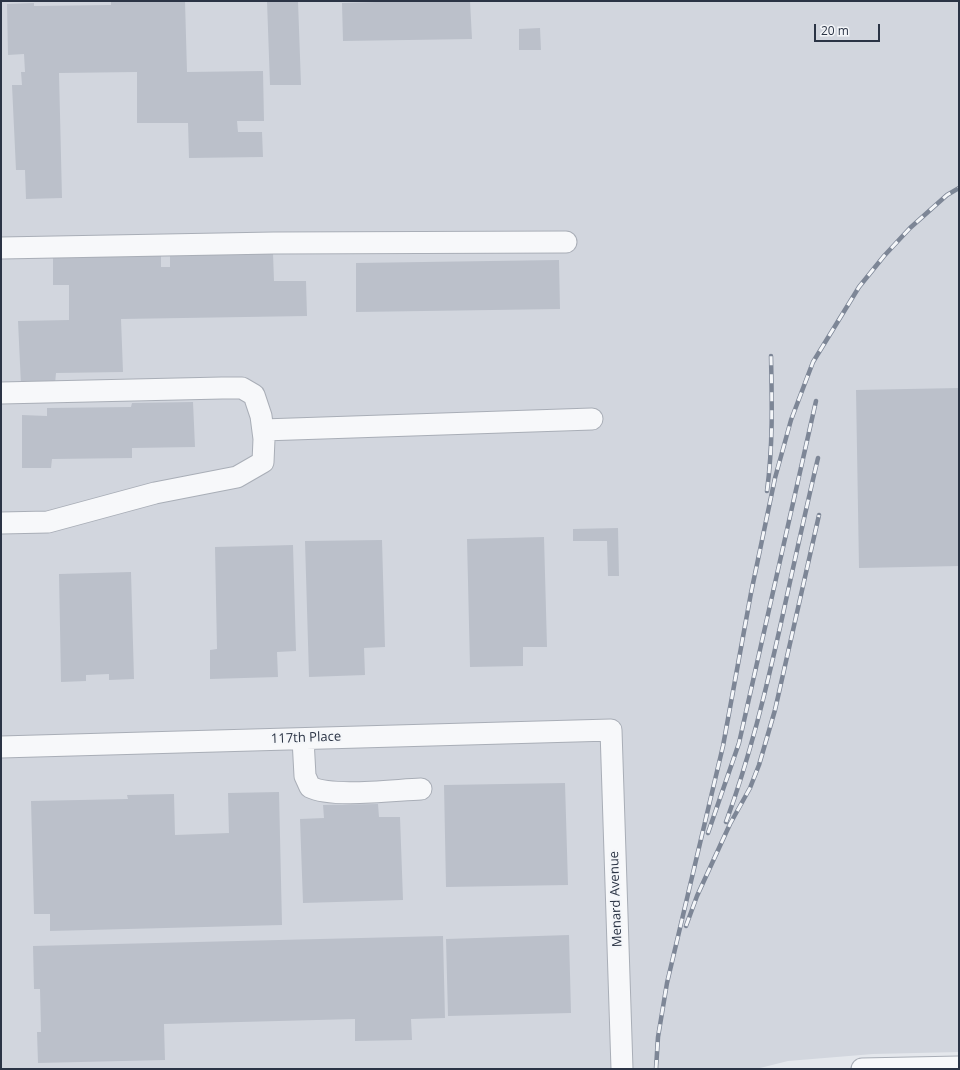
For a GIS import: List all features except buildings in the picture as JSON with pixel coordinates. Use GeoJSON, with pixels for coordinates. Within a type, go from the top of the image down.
{"type":"FeatureCollection","features":[{"type":"Feature","properties":{"kind":"street"},"geometry":{"type":"LineString","coordinates":[[1,248],[274,243],[566,242]]}},
{"type":"Feature","properties":{"kind":"street"},"geometry":{"type":"LineString","coordinates":[[1,393],[242,388],[254,395],[261,416],[264,440],[263,462],[237,478],[155,493],[48,522],[1,522]]}},
{"type":"Feature","properties":{"kind":"street"},"geometry":{"type":"LineString","coordinates":[[263,430],[592,419]]}},
{"type":"Feature","properties":{"kind":"street","name":"117th Place"},"geometry":{"type":"LineString","coordinates":[[1,748],[611,730]]}},
{"type":"Feature","properties":{"kind":"street","name":"Menard Avenue"},"geometry":{"type":"LineString","coordinates":[[611,730],[622,1069]]}},
{"type":"Feature","properties":{"kind":"street"},"geometry":{"type":"LineString","coordinates":[[303,739],[305,776],[310,787],[317,790],[352,792],[421,789]]}},
{"type":"Feature","properties":{"kind":"street"},"geometry":{"type":"LineString","coordinates":[[862,1069],[959,1067]]}},
{"type":"Feature","properties":{"kind":"shaded area"},"geometry":{"type":"Polygon","coordinates":[[[1,1],[959,1],[959,1052],[873,1054],[788,1061],[756,1069],[1,1069],[1,1]]]}},
{"type":"Feature","properties":{"kind":"railway"},"geometry":{"type":"LineString","coordinates":[[656,1069],[658,1037],[667,983],[723,746],[751,593],[775,478],[791,420],[813,362],[859,287],[884,256],[910,228],[947,195],[959,188]]}},
{"type":"Feature","properties":{"kind":"railway"},"geometry":{"type":"LineString","coordinates":[[767,491],[772,407],[771,356]]}},
{"type":"Feature","properties":{"kind":"railway"},"geometry":{"type":"LineString","coordinates":[[708,833],[739,743],[816,401]]}},
{"type":"Feature","properties":{"kind":"railway"},"geometry":{"type":"LineString","coordinates":[[726,822],[743,773],[763,698],[818,458]]}},
{"type":"Feature","properties":{"kind":"railway"},"geometry":{"type":"LineString","coordinates":[[686,926],[697,896],[730,824],[750,788],[759,765],[775,710],[819,515]]}}]}
